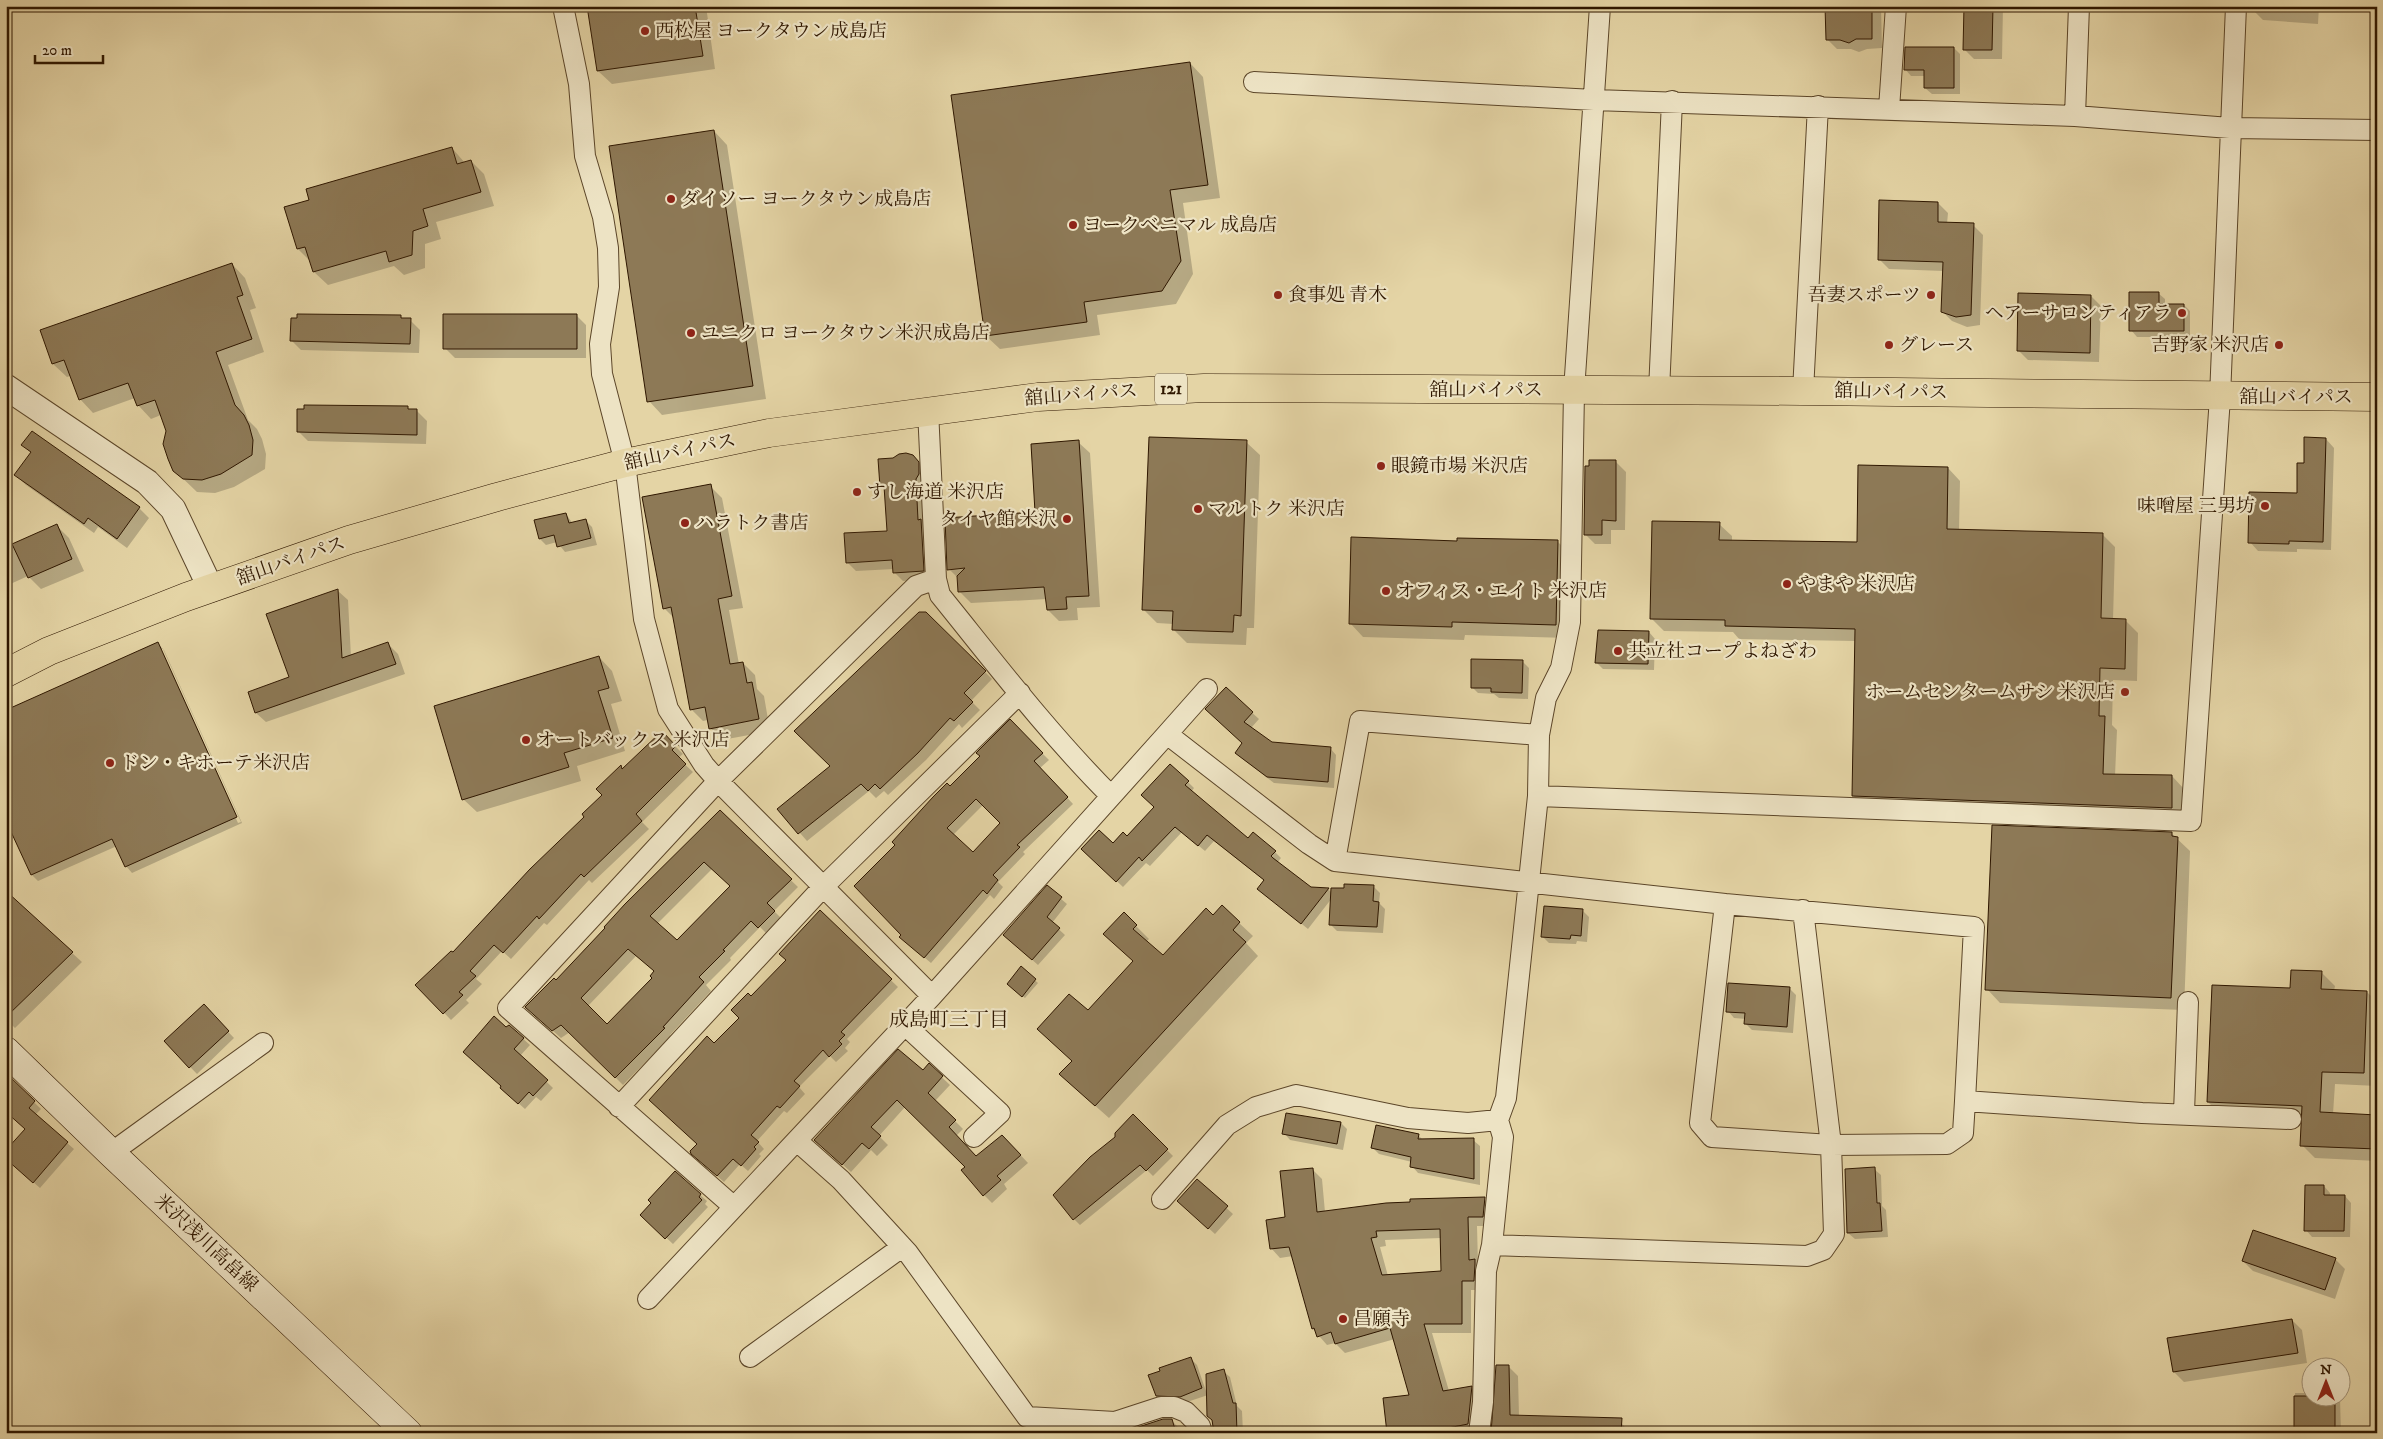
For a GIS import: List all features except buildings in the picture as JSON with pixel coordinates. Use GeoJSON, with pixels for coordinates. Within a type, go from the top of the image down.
{"type":"FeatureCollection","features":[{"type":"Feature","properties":{"kind":"highway","name":"舘山バイパス"},"geometry":{"type":"LineString","coordinates":[[6,673],[49,651],[211,589],[349,540],[497,497],[625,464],[769,432],[1038,397],[1204,388],[1803,391],[2220,397],[2377,397]]}},
{"type":"Feature","properties":{"kind":"main road","name":"米沢浅川高畠線"},"geometry":{"type":"LineString","coordinates":[[6,1051],[111,1153],[408,1433]]}},
{"type":"Feature","properties":{"kind":"street"},"geometry":{"type":"LineString","coordinates":[[563,6],[579,84],[586,156],[604,217],[608,248],[609,287],[600,344],[602,374],[625,464],[644,618],[668,709],[704,765],[718,782],[932,996]]}},
{"type":"Feature","properties":{"kind":"street"},"geometry":{"type":"LineString","coordinates":[[1479,1433],[1483,1402],[1486,1271],[1492,1245],[1503,1137],[1498,1120],[1506,1098],[1538,796],[1539,734],[1546,698],[1561,668],[1570,622],[1574,391],[1600,6]]}},
{"type":"Feature","properties":{"kind":"street"},"geometry":{"type":"LineString","coordinates":[[1889,108],[1896,6]]}},
{"type":"Feature","properties":{"kind":"street"},"geometry":{"type":"LineString","coordinates":[[2074,116],[2080,6]]}},
{"type":"Feature","properties":{"kind":"street"},"geometry":{"type":"LineString","coordinates":[[1538,796],[2191,821],[2220,397],[2236,6]]}},
{"type":"Feature","properties":{"kind":"street"},"geometry":{"type":"LineString","coordinates":[[1254,82],[1594,100],[1889,108],[2074,116],[2230,128],[2377,130]]}},
{"type":"Feature","properties":{"kind":"street"},"geometry":{"type":"LineString","coordinates":[[1659,391],[1672,101]]}},
{"type":"Feature","properties":{"kind":"street"},"geometry":{"type":"LineString","coordinates":[[1803,391],[1818,106]]}},
{"type":"Feature","properties":{"kind":"street"},"geometry":{"type":"LineString","coordinates":[[6,387],[148,482],[173,509],[211,589]]}},
{"type":"Feature","properties":{"kind":"street"},"geometry":{"type":"LineString","coordinates":[[928,410],[936,579],[940,595],[1020,693],[1110,796]]}},
{"type":"Feature","properties":{"kind":"street"},"geometry":{"type":"LineString","coordinates":[[734,1207],[508,1008],[718,782],[916,586],[936,579]]}},
{"type":"Feature","properties":{"kind":"street"},"geometry":{"type":"LineString","coordinates":[[648,1299],[932,996],[1207,689]]}},
{"type":"Feature","properties":{"kind":"street"},"geometry":{"type":"LineString","coordinates":[[619,1107],[824,887],[1020,693]]}},
{"type":"Feature","properties":{"kind":"street"},"geometry":{"type":"LineString","coordinates":[[1335,861],[1360,722],[1539,734]]}},
{"type":"Feature","properties":{"kind":"street"},"geometry":{"type":"LineString","coordinates":[[1167,734],[1309,844],[1335,861],[1724,904],[1974,926],[1963,1133],[1947,1144],[1831,1145],[1712,1137],[1700,1123],[1724,904]]}},
{"type":"Feature","properties":{"kind":"street"},"geometry":{"type":"LineString","coordinates":[[1492,1245],[1807,1256],[1824,1250],[1834,1234],[1831,1145],[1803,910]]}},
{"type":"Feature","properties":{"kind":"street"},"geometry":{"type":"LineString","coordinates":[[2184,1113],[2188,1002]]}},
{"type":"Feature","properties":{"kind":"street"},"geometry":{"type":"LineString","coordinates":[[905,1025],[1000,1113],[974,1137]]}},
{"type":"Feature","properties":{"kind":"street"},"geometry":{"type":"LineString","coordinates":[[111,1153],[263,1043]]}},
{"type":"Feature","properties":{"kind":"street"},"geometry":{"type":"LineString","coordinates":[[1162,1199],[1227,1125],[1256,1107],[1296,1095],[1408,1118],[1468,1123],[1498,1120]]}},
{"type":"Feature","properties":{"kind":"street"},"geometry":{"type":"LineString","coordinates":[[1965,1101],[2142,1113],[2184,1113],[2291,1119]]}},
{"type":"Feature","properties":{"kind":"street"},"geometry":{"type":"LineString","coordinates":[[798,1141],[841,1180],[902,1247],[1027,1417],[1115,1422],[1161,1407],[1174,1407],[1186,1412],[1200,1426],[1202,1433]]}},
{"type":"Feature","properties":{"kind":"street"},"geometry":{"type":"LineString","coordinates":[[750,1358],[902,1247]]}},
{"type":"Feature","properties":{"kind":"place","name":"西松屋 ヨークタウン成島店"},"geometry":{"type":"Point","coordinates":[645,31]}},
{"type":"Feature","properties":{"kind":"place","name":"ダイソー ヨークタウン成島店"},"geometry":{"type":"Point","coordinates":[671,199]}},
{"type":"Feature","properties":{"kind":"place","name":"ヨークベニマル 成島店"},"geometry":{"type":"Point","coordinates":[1073,225]}},
{"type":"Feature","properties":{"kind":"place","name":"食事処 青木"},"geometry":{"type":"Point","coordinates":[1278,295]}},
{"type":"Feature","properties":{"kind":"place","name":"吾妻スポーツ"},"geometry":{"type":"Point","coordinates":[1931,295]}},
{"type":"Feature","properties":{"kind":"place","name":"ヘアーサロンティアラ"},"geometry":{"type":"Point","coordinates":[2182,313]}},
{"type":"Feature","properties":{"kind":"place","name":"ユニクロ ヨークタウン米沢成島店"},"geometry":{"type":"Point","coordinates":[691,333]}},
{"type":"Feature","properties":{"kind":"place","name":"グレース"},"geometry":{"type":"Point","coordinates":[1889,345]}},
{"type":"Feature","properties":{"kind":"place","name":"吉野家 米沢店"},"geometry":{"type":"Point","coordinates":[2279,345]}},
{"type":"Feature","properties":{"kind":"place","name":"眼鏡市場 米沢店"},"geometry":{"type":"Point","coordinates":[1381,466]}},
{"type":"Feature","properties":{"kind":"place","name":"すし海道 米沢店"},"geometry":{"type":"Point","coordinates":[857,492]}},
{"type":"Feature","properties":{"kind":"place","name":"味噌屋 三男坊"},"geometry":{"type":"Point","coordinates":[2265,506]}},
{"type":"Feature","properties":{"kind":"place","name":"マルトク 米沢店"},"geometry":{"type":"Point","coordinates":[1198,509]}},
{"type":"Feature","properties":{"kind":"place","name":"タイヤ館 米沢"},"geometry":{"type":"Point","coordinates":[1067,519]}},
{"type":"Feature","properties":{"kind":"place","name":"ハラトク書店"},"geometry":{"type":"Point","coordinates":[685,523]}},
{"type":"Feature","properties":{"kind":"place","name":"やまや 米沢店"},"geometry":{"type":"Point","coordinates":[1787,584]}},
{"type":"Feature","properties":{"kind":"place","name":"オフィス・エイト 米沢店"},"geometry":{"type":"Point","coordinates":[1386,591]}},
{"type":"Feature","properties":{"kind":"place","name":"共立社コープよねざわ"},"geometry":{"type":"Point","coordinates":[1618,651]}},
{"type":"Feature","properties":{"kind":"place","name":"ホームセンタームサシ 米沢店"},"geometry":{"type":"Point","coordinates":[2125,692]}},
{"type":"Feature","properties":{"kind":"place","name":"オートバックス 米沢店"},"geometry":{"type":"Point","coordinates":[526,740]}},
{"type":"Feature","properties":{"kind":"place","name":"ドン・キホーテ米沢店"},"geometry":{"type":"Point","coordinates":[110,763]}},
{"type":"Feature","properties":{"kind":"place","name":"昌願寺"},"geometry":{"type":"Point","coordinates":[1343,1319]}},
{"type":"Feature","properties":{"kind":"district","name":"成島町三丁目"},"geometry":{"type":"Point","coordinates":[949,1020]}}]}
